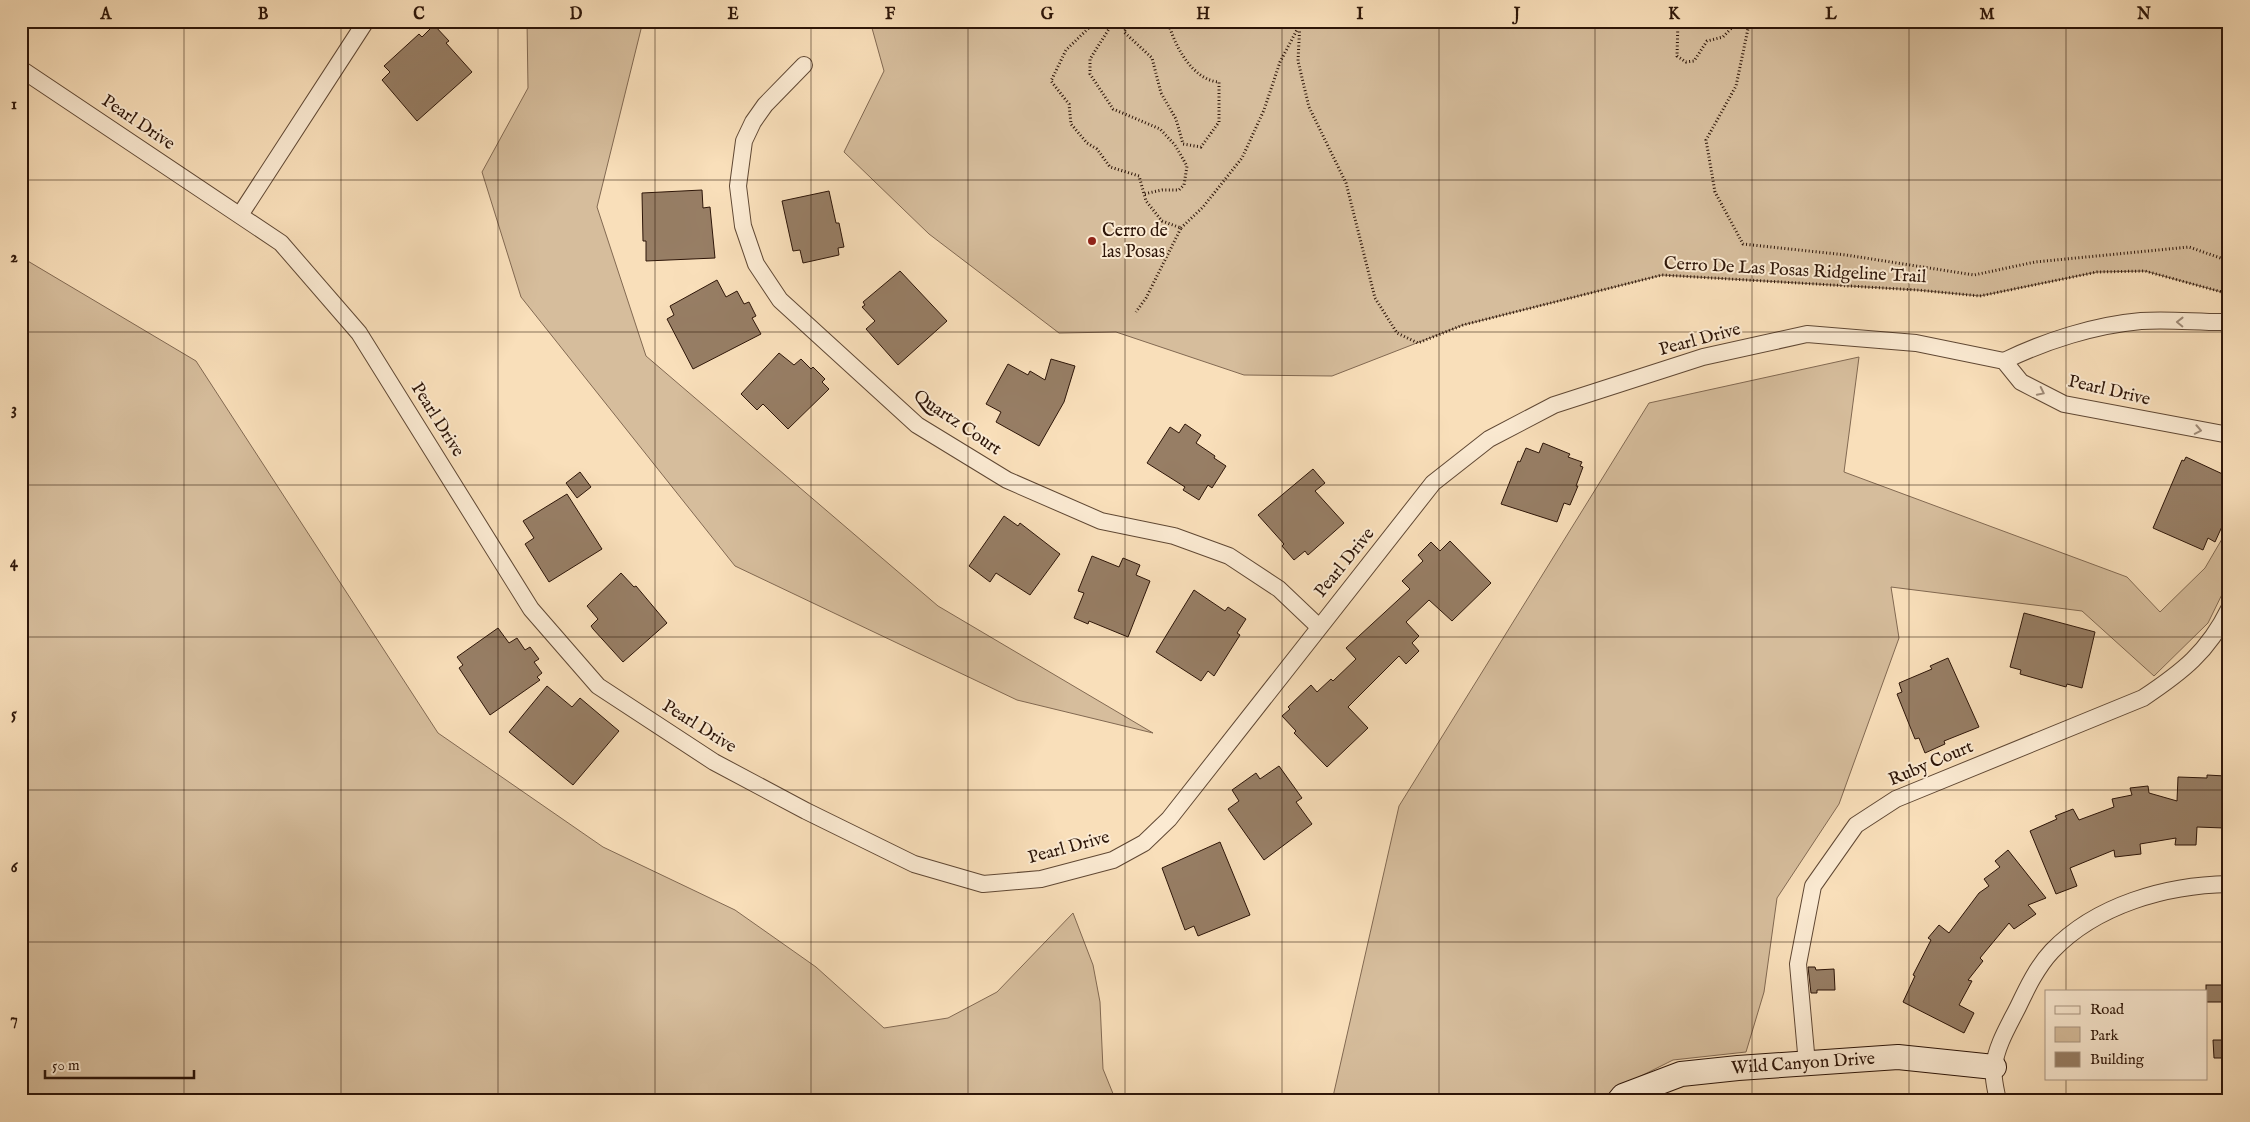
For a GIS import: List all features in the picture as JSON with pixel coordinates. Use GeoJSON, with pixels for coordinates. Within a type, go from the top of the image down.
{"type":"FeatureCollection","features":[{"type":"Feature","properties":{"kind":"street"},"geometry":{"type":"LineString","coordinates":[[240,215],[366,21]]}},
{"type":"Feature","properties":{"kind":"street","name":"Quartz Court"},"geometry":{"type":"LineString","coordinates":[[804,65],[765,105],[753,122],[744,141],[738,186],[742,226],[756,264],[780,300],[917,425],[1006,480],[1101,521],[1174,536],[1229,556],[1279,589],[1319,627]]}},
{"type":"Feature","properties":{"kind":"street","name":"Pearl Drive"},"geometry":{"type":"LineString","coordinates":[[21,69],[281,243],[359,333],[531,609],[598,686],[714,762],[806,811],[914,864],[983,884],[1041,879],[1113,860],[1144,843],[1169,819],[1433,483],[1489,439],[1554,406],[1704,357],[1807,334],[1916,343],[2004,361],[2021,382],[2064,404],[2229,435]]}},
{"type":"Feature","properties":{"kind":"street"},"geometry":{"type":"LineString","coordinates":[[2004,361],[2044,344],[2078,333],[2141,321],[2222,322],[2229,325]]}},
{"type":"Feature","properties":{"kind":"street","name":"Ruby Court"},"geometry":{"type":"LineString","coordinates":[[1807,1064],[1798,964],[1813,886],[1856,825],[1896,799],[2143,698],[2176,676],[2202,651],[2229,609]]}},
{"type":"Feature","properties":{"kind":"street"},"geometry":{"type":"LineString","coordinates":[[1998,1101],[1994,1067],[2005,1034],[2029,984],[2050,952],[2078,927],[2136,899],[2200,885],[2229,884]]}},
{"type":"Feature","properties":{"kind":"street","name":"Wild Canyon Drive"},"geometry":{"type":"LineString","coordinates":[[1619,1101],[1623,1096],[1681,1074],[1738,1068],[1898,1057],[1994,1067]]}},
{"type":"Feature","properties":{"kind":"path"},"geometry":{"type":"LineString","coordinates":[[1096,21],[1066,50],[1050,81],[1069,104],[1071,124],[1088,143],[1097,149],[1110,167],[1139,176],[1146,201],[1162,221],[1181,228]]}},
{"type":"Feature","properties":{"kind":"path"},"geometry":{"type":"LineString","coordinates":[[1114,21],[1090,59],[1090,74],[1113,110],[1160,129],[1175,145],[1188,166],[1184,185],[1179,190],[1162,190],[1144,194]]}},
{"type":"Feature","properties":{"kind":"path"},"geometry":{"type":"LineString","coordinates":[[1131,21],[1124,32],[1152,58],[1161,93],[1176,119],[1183,144],[1201,147],[1219,122],[1219,82],[1210,81],[1190,67],[1170,30],[1168,21]]}},
{"type":"Feature","properties":{"kind":"path"},"geometry":{"type":"LineString","coordinates":[[1678,21],[1677,56],[1686,62],[1694,61],[1707,41],[1723,37],[1738,21]]}},
{"type":"Feature","properties":{"kind":"path"},"geometry":{"type":"LineString","coordinates":[[1745,21],[1749,24],[1736,86],[1706,140],[1715,192],[1743,244],[1846,255],[1974,275],[2035,262],[2189,247],[2229,261]]}},
{"type":"Feature","properties":{"kind":"path"},"geometry":{"type":"LineString","coordinates":[[1136,312],[1146,298],[1181,228],[1203,207],[1242,158],[1264,110],[1280,62],[1300,23]]}},
{"type":"Feature","properties":{"kind":"path","name":"Cerro De Las Posas Ridgeline Trail"},"geometry":{"type":"LineString","coordinates":[[1300,23],[1298,61],[1309,107],[1346,183],[1375,298],[1397,333],[1418,343],[1463,325],[1662,275],[1917,290],[1980,296],[2097,272],[2145,271],[2229,294]]}},
{"type":"Feature","properties":{"kind":"green space"},"geometry":{"type":"Polygon","coordinates":[[[527,21],[643,21],[597,207],[646,356],[938,606],[1153,733],[1017,700],[735,566],[521,297],[482,172],[528,88],[527,21]]]}},
{"type":"Feature","properties":{"kind":"green space"},"geometry":{"type":"Polygon","coordinates":[[[870,21],[2229,21],[2229,294],[2145,271],[2097,272],[1980,296],[1917,290],[1662,275],[1463,325],[1332,376],[1244,375],[1116,332],[1059,333],[929,234],[844,152],[884,71],[870,21]]]}},
{"type":"Feature","properties":{"kind":"green space"},"geometry":{"type":"Polygon","coordinates":[[[21,257],[196,361],[438,733],[603,847],[735,910],[816,967],[884,1028],[948,1018],[997,992],[1073,913],[1093,965],[1100,1002],[1103,1069],[1116,1101],[21,1101],[21,257]]]}},
{"type":"Feature","properties":{"kind":"green space"},"geometry":{"type":"Polygon","coordinates":[[[1859,357],[1844,472],[2127,577],[2160,612],[2205,568],[2229,527],[2229,580],[2208,623],[2154,676],[2082,611],[1891,587],[1899,638],[1839,804],[1777,898],[1764,992],[1746,1052],[1673,1060],[1613,1090],[1604,1101],[1332,1101],[1399,806],[1649,403],[1859,357]]]}},
{"type":"Feature","properties":{"kind":"building"},"geometry":{"type":"Polygon","coordinates":[[[434,25],[449,41],[446,43],[472,72],[417,121],[382,80],[390,72],[384,66],[419,34],[422,37],[434,25]]]}},
{"type":"Feature","properties":{"kind":"building"},"geometry":{"type":"Polygon","coordinates":[[[702,190],[703,208],[710,207],[715,258],[646,261],[646,241],[643,241],[642,193],[702,190]]]}},
{"type":"Feature","properties":{"kind":"building"},"geometry":{"type":"Polygon","coordinates":[[[829,191],[836,223],[839,223],[844,247],[838,248],[839,255],[803,263],[800,250],[793,251],[782,201],[829,191]]]}},
{"type":"Feature","properties":{"kind":"building"},"geometry":{"type":"Polygon","coordinates":[[[900,271],[947,321],[898,365],[866,329],[875,321],[862,307],[865,305],[863,302],[900,271]]]}},
{"type":"Feature","properties":{"kind":"building"},"geometry":{"type":"Polygon","coordinates":[[[717,280],[726,297],[737,291],[744,304],[749,302],[756,316],[752,318],[761,334],[693,369],[667,319],[674,315],[670,306],[717,280]]]}},
{"type":"Feature","properties":{"kind":"building"},"geometry":{"type":"Polygon","coordinates":[[[779,353],[794,365],[801,359],[811,369],[813,367],[825,379],[822,382],[829,389],[788,429],[763,404],[757,410],[741,394],[779,353]]]}},
{"type":"Feature","properties":{"kind":"building"},"geometry":{"type":"Polygon","coordinates":[[[1051,359],[1075,366],[1064,402],[1039,446],[996,422],[1001,412],[986,404],[1008,364],[1028,375],[1030,371],[1045,380],[1051,359]]]}},
{"type":"Feature","properties":{"kind":"building"},"geometry":{"type":"Polygon","coordinates":[[[1185,424],[1201,435],[1196,443],[1226,466],[1212,488],[1208,485],[1199,500],[1183,490],[1185,487],[1147,463],[1170,427],[1179,433],[1185,424]]]}},
{"type":"Feature","properties":{"kind":"building"},"geometry":{"type":"Polygon","coordinates":[[[1543,443],[1570,454],[1568,457],[1582,462],[1580,466],[1583,467],[1570,505],[1564,503],[1557,522],[1501,504],[1518,461],[1520,462],[1526,448],[1539,453],[1543,443]]]}},
{"type":"Feature","properties":{"kind":"building"},"geometry":{"type":"Polygon","coordinates":[[[2186,457],[2229,477],[2229,511],[2215,542],[2208,538],[2203,550],[2153,528],[2182,460],[2184,461],[2186,457]]]}},
{"type":"Feature","properties":{"kind":"building"},"geometry":{"type":"Polygon","coordinates":[[[1313,469],[1325,483],[1315,491],[1344,523],[1308,555],[1305,551],[1294,560],[1282,546],[1284,544],[1258,515],[1313,469]]]}},
{"type":"Feature","properties":{"kind":"building"},"geometry":{"type":"Polygon","coordinates":[[[580,472],[591,487],[577,498],[566,483],[580,472]]]}},
{"type":"Feature","properties":{"kind":"building"},"geometry":{"type":"Polygon","coordinates":[[[567,494],[602,549],[549,582],[525,544],[534,538],[523,521],[567,494]]]}},
{"type":"Feature","properties":{"kind":"building"},"geometry":{"type":"Polygon","coordinates":[[[1004,516],[1018,526],[1020,523],[1060,554],[1030,595],[996,573],[990,582],[969,566],[1004,516]]]}},
{"type":"Feature","properties":{"kind":"building"},"geometry":{"type":"Polygon","coordinates":[[[1450,541],[1491,583],[1452,621],[1429,600],[1406,622],[1419,636],[1412,643],[1419,651],[1406,664],[1399,656],[1348,707],[1368,728],[1327,767],[1294,733],[1296,731],[1282,716],[1290,709],[1288,707],[1311,685],[1317,692],[1331,679],[1333,681],[1356,659],[1346,648],[1410,589],[1402,581],[1423,561],[1418,555],[1431,542],[1440,551],[1450,541]]]}},
{"type":"Feature","properties":{"kind":"building"},"geometry":{"type":"Polygon","coordinates":[[[1092,556],[1119,567],[1123,558],[1140,565],[1136,575],[1150,581],[1128,637],[1089,621],[1088,624],[1074,618],[1084,593],[1078,591],[1092,556]]]}},
{"type":"Feature","properties":{"kind":"building"},"geometry":{"type":"Polygon","coordinates":[[[621,573],[634,587],[636,586],[667,623],[623,662],[591,626],[598,619],[587,606],[621,573]]]}},
{"type":"Feature","properties":{"kind":"building"},"geometry":{"type":"Polygon","coordinates":[[[1194,590],[1225,611],[1228,607],[1246,619],[1237,633],[1240,635],[1214,676],[1208,671],[1201,681],[1156,652],[1194,590]]]}},
{"type":"Feature","properties":{"kind":"building"},"geometry":{"type":"Polygon","coordinates":[[[2024,613],[2095,632],[2082,688],[2067,684],[2066,687],[2020,674],[2021,670],[2010,667],[2024,613]]]}},
{"type":"Feature","properties":{"kind":"building"},"geometry":{"type":"Polygon","coordinates":[[[498,628],[509,643],[517,638],[525,650],[530,647],[539,659],[534,662],[542,673],[537,677],[540,680],[490,715],[459,668],[463,665],[457,657],[498,628]]]}},
{"type":"Feature","properties":{"kind":"building"},"geometry":{"type":"Polygon","coordinates":[[[1948,658],[1979,727],[1944,741],[1945,744],[1925,753],[1919,738],[1915,739],[1897,694],[1902,692],[1899,683],[1932,669],[1930,666],[1948,658]]]}},
{"type":"Feature","properties":{"kind":"building"},"geometry":{"type":"Polygon","coordinates":[[[547,686],[572,707],[580,698],[619,731],[573,785],[509,732],[547,686]]]}},
{"type":"Feature","properties":{"kind":"building"},"geometry":{"type":"Polygon","coordinates":[[[1279,766],[1302,798],[1296,802],[1312,824],[1264,860],[1228,809],[1239,801],[1232,790],[1256,773],[1260,779],[1279,766]]]}},
{"type":"Feature","properties":{"kind":"building"},"geometry":{"type":"Polygon","coordinates":[[[2207,775],[2225,776],[2224,828],[2197,827],[2196,845],[2175,845],[2176,838],[2140,844],[2141,854],[2115,857],[2114,850],[2070,868],[2077,886],[2056,894],[2030,831],[2057,819],[2055,816],[2073,809],[2079,820],[2114,807],[2112,799],[2132,795],[2130,788],[2148,786],[2149,793],[2177,801],[2178,777],[2207,778],[2207,775]]]}},
{"type":"Feature","properties":{"kind":"building"},"geometry":{"type":"Polygon","coordinates":[[[1220,842],[1250,915],[1198,936],[1194,926],[1185,930],[1162,868],[1220,842]]]}},
{"type":"Feature","properties":{"kind":"building"},"geometry":{"type":"Polygon","coordinates":[[[2008,850],[2046,898],[2028,905],[2036,914],[2014,929],[2009,923],[1980,958],[1983,961],[1968,980],[1972,981],[1959,1005],[1974,1013],[1964,1033],[1903,1002],[1915,976],[1913,975],[1931,940],[1928,938],[1939,925],[1949,933],[1979,893],[1989,886],[1984,879],[2000,867],[1995,861],[2008,850]]]}},
{"type":"Feature","properties":{"kind":"building"},"geometry":{"type":"Polygon","coordinates":[[[1808,967],[1815,967],[1816,970],[1834,969],[1835,990],[1817,990],[1817,993],[1811,993],[1808,967]]]}},
{"type":"Feature","properties":{"kind":"building"},"geometry":{"type":"Polygon","coordinates":[[[2206,985],[2229,985],[2229,1002],[2208,1002],[2208,990],[2206,990],[2206,985]]]}},
{"type":"Feature","properties":{"kind":"building"},"geometry":{"type":"Polygon","coordinates":[[[2213,1040],[2229,1040],[2229,1058],[2214,1058],[2213,1040]]]}},
{"type":"Feature","properties":{"kind":"place","name":"Cerro de las Posas"},"geometry":{"type":"Point","coordinates":[1092,241]}}]}
